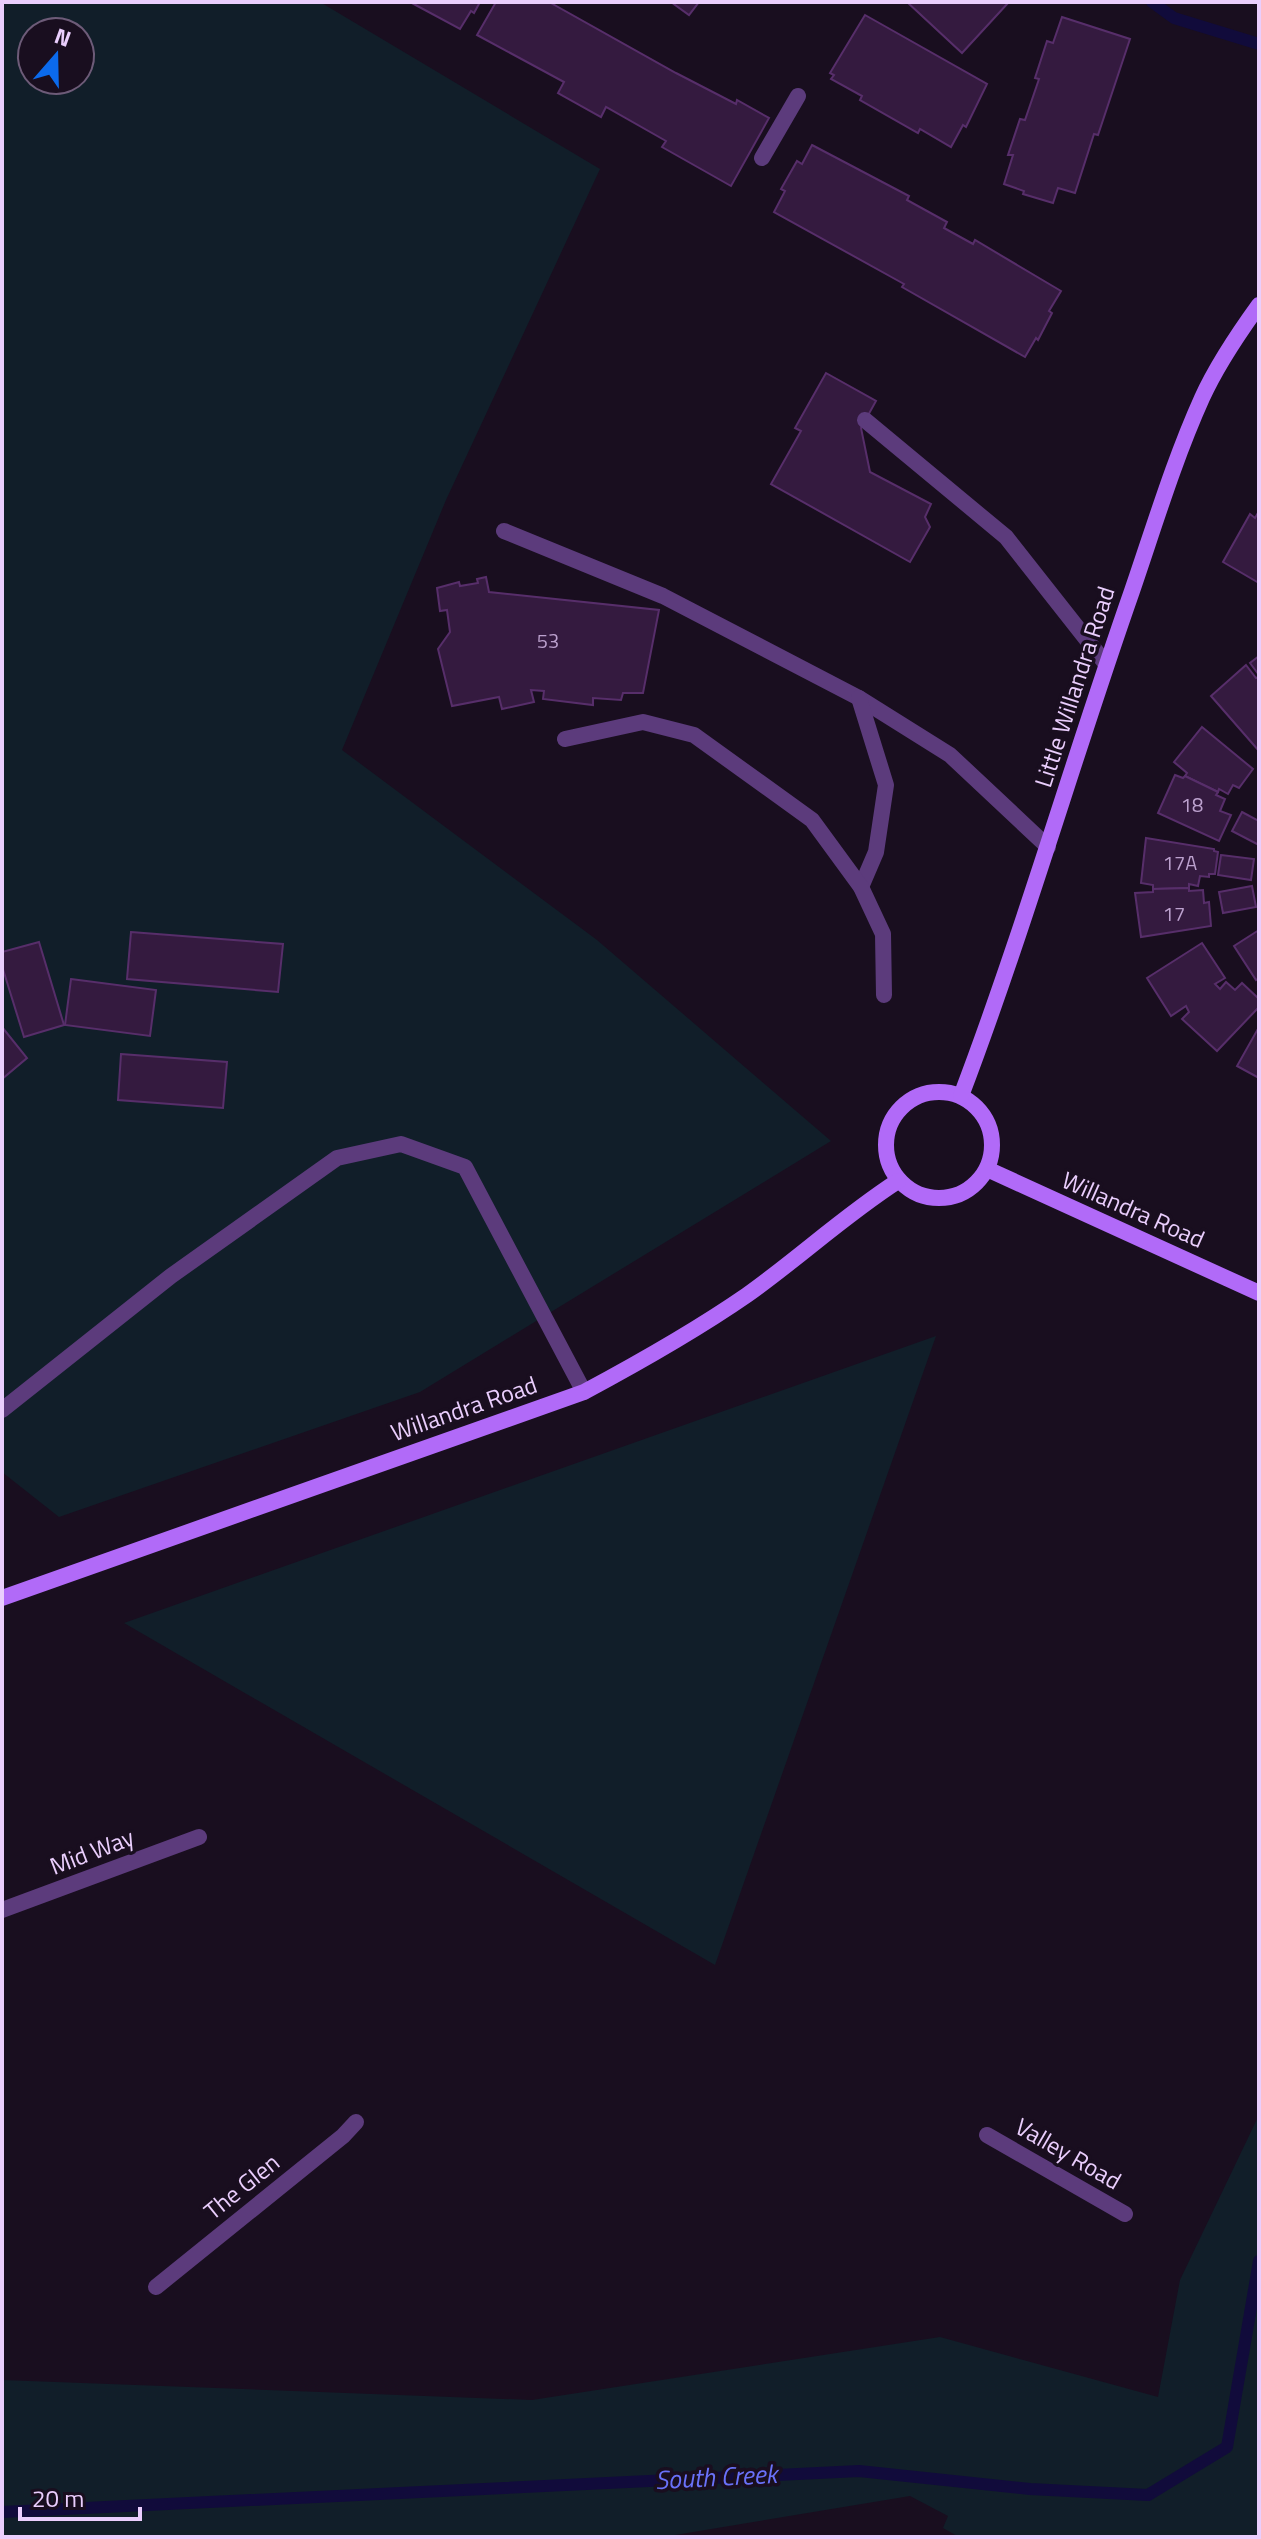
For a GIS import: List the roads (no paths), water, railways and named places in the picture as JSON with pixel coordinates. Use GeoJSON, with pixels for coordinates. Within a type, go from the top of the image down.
{"type":"FeatureCollection","features":[{"type":"Feature","properties":{"kind":"main road","name":"Little Willandra Road"},"geometry":{"type":"LineString","coordinates":[[961,1096],[1183,443],[1203,396],[1233,341],[1259,305]]}},
{"type":"Feature","properties":{"kind":"main road"},"geometry":{"type":"LineString","coordinates":[[943,1091],[961,1096],[975,1105],[986,1119],[992,1135],[992,1153],[987,1169],[974,1186],[956,1196],[935,1198],[915,1193],[898,1181],[889,1165],[885,1147],[887,1129],[895,1113],[908,1101],[925,1093],[943,1091]]}},
{"type":"Feature","properties":{"kind":"main road","name":"Willandra Road"},"geometry":{"type":"LineString","coordinates":[[987,1169],[1259,1293]]}},
{"type":"Feature","properties":{"kind":"main road","name":"Willandra Road"},"geometry":{"type":"LineString","coordinates":[[2,1598],[584,1392],[669,1346],[749,1293],[898,1181]]}},
{"type":"Feature","properties":{"kind":"lane"},"geometry":{"type":"LineString","coordinates":[[762,158],[798,96]]}},
{"type":"Feature","properties":{"kind":"lane"},"geometry":{"type":"LineString","coordinates":[[865,420],[1006,537],[1106,664]]}},
{"type":"Feature","properties":{"kind":"lane"},"geometry":{"type":"LineString","coordinates":[[504,531],[663,596],[859,698],[950,755],[1048,847]]}},
{"type":"Feature","properties":{"kind":"lane"},"geometry":{"type":"LineString","coordinates":[[859,698],[886,785],[876,852],[861,887]]}},
{"type":"Feature","properties":{"kind":"lane"},"geometry":{"type":"LineString","coordinates":[[565,739],[643,722],[694,735],[812,820],[861,887],[883,934],[884,995]]}},
{"type":"Feature","properties":{"kind":"lane"},"geometry":{"type":"LineString","coordinates":[[2,1410],[171,1276],[337,1158],[401,1144],[465,1167],[584,1392]]}},
{"type":"Feature","properties":{"kind":"lane","name":"Mid Way"},"geometry":{"type":"LineString","coordinates":[[2,1910],[199,1837]]}},
{"type":"Feature","properties":{"kind":"lane","name":"The Glen"},"geometry":{"type":"LineString","coordinates":[[156,2287],[343,2136],[356,2122]]}},
{"type":"Feature","properties":{"kind":"lane","name":"Valley Road"},"geometry":{"type":"LineString","coordinates":[[987,2135],[1125,2214]]}},
{"type":"Feature","properties":{"kind":"waterway"},"geometry":{"type":"LineString","coordinates":[[1152,2],[1174,18],[1259,44]]}},
{"type":"Feature","properties":{"kind":"waterway","name":"South Creek"},"geometry":{"type":"LineString","coordinates":[[2,2512],[859,2471],[1030,2489],[1148,2495],[1227,2447],[1259,2261]]}}]}
